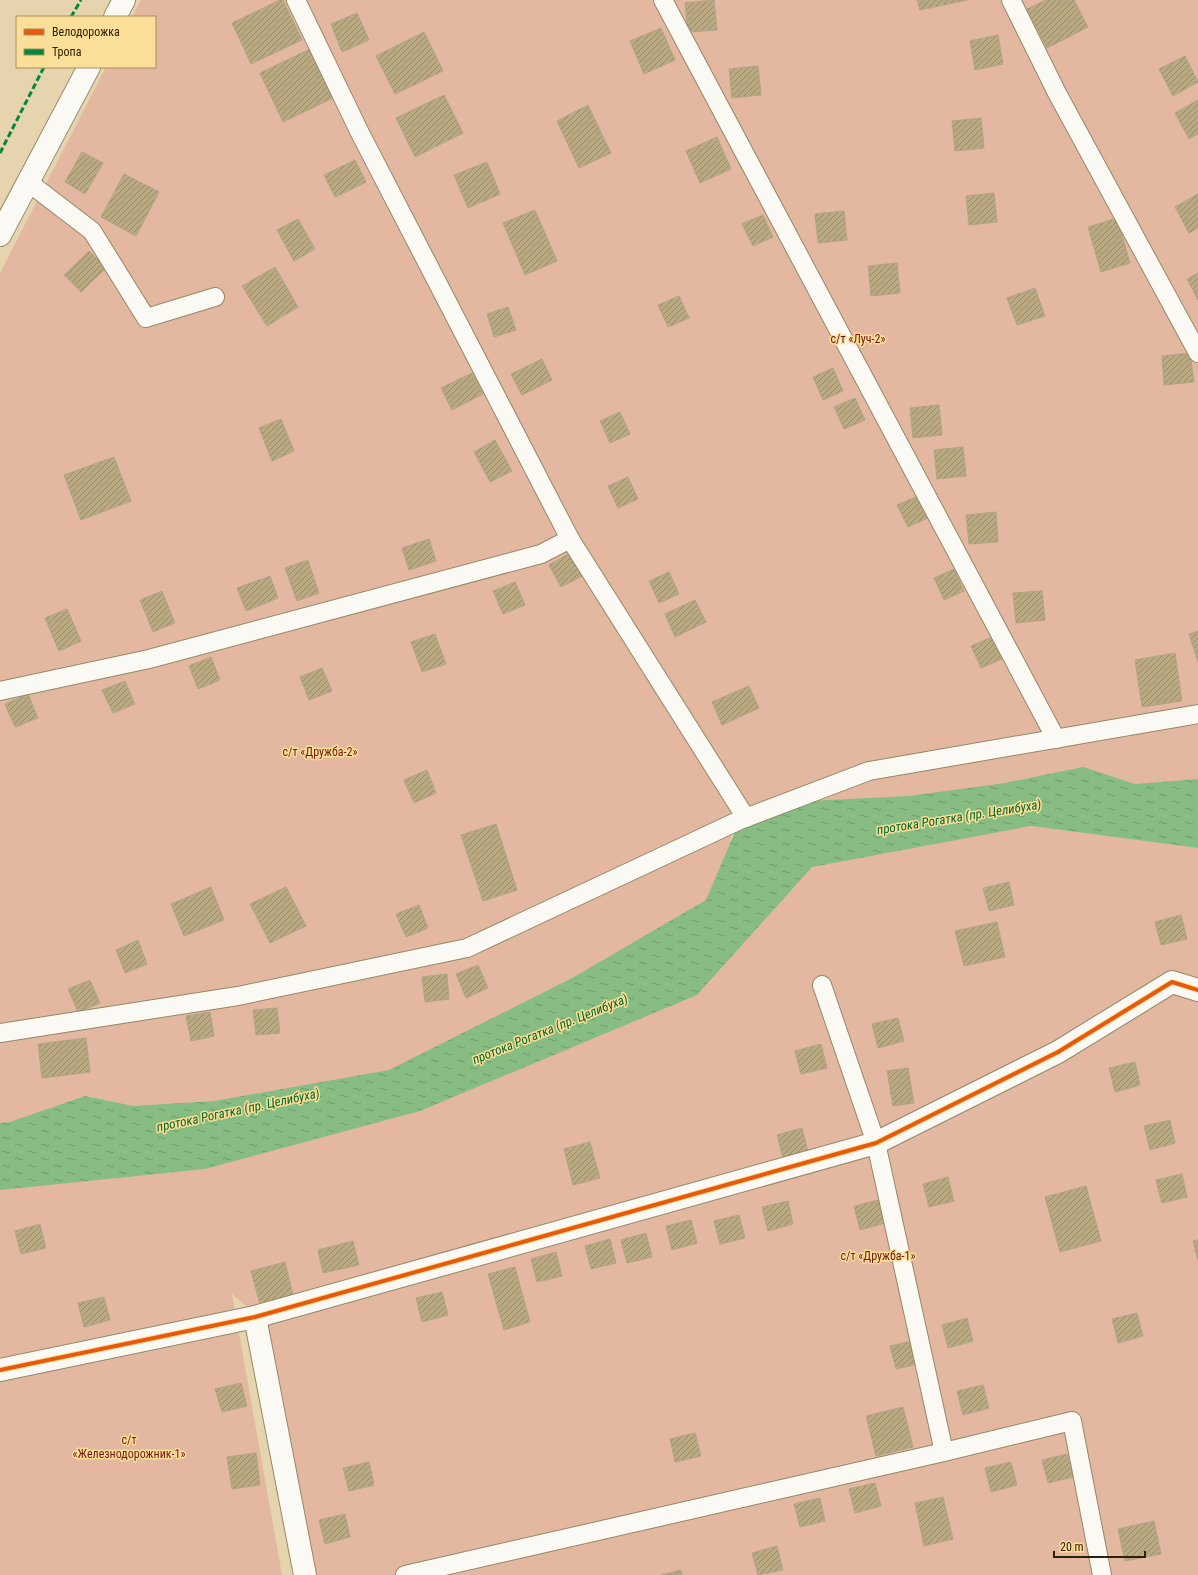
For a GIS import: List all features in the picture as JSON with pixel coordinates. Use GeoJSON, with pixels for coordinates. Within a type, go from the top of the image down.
{"type":"FeatureCollection","features":[{"type":"Feature","properties":{"kind":"street"},"geometry":{"type":"LineString","coordinates":[[116,16],[124,0]]}},
{"type":"Feature","properties":{"kind":"street"},"geometry":{"type":"LineString","coordinates":[[0,235],[88,68]]}},
{"type":"Feature","properties":{"kind":"street"},"geometry":{"type":"LineString","coordinates":[[0,1370],[255,1317],[876,1143],[1058,1052],[1172,982],[1198,990]]}},
{"type":"Feature","properties":{"kind":"street"},"geometry":{"type":"LineString","coordinates":[[255,1317],[305,1575]]}},
{"type":"Feature","properties":{"kind":"lane"},"geometry":{"type":"LineString","coordinates":[[296,0],[360,133],[570,539],[746,818]]}},
{"type":"Feature","properties":{"kind":"lane"},"geometry":{"type":"LineString","coordinates":[[663,0],[1056,739]]}},
{"type":"Feature","properties":{"kind":"lane"},"geometry":{"type":"LineString","coordinates":[[1011,0],[1057,92],[1198,353]]}},
{"type":"Feature","properties":{"kind":"lane"},"geometry":{"type":"LineString","coordinates":[[28,182],[92,231],[146,318],[215,297]]}},
{"type":"Feature","properties":{"kind":"lane"},"geometry":{"type":"LineString","coordinates":[[0,691],[149,659],[541,554],[570,539]]}},
{"type":"Feature","properties":{"kind":"lane"},"geometry":{"type":"LineString","coordinates":[[0,1033],[238,996],[467,948],[746,818],[869,771],[1198,714]]}},
{"type":"Feature","properties":{"kind":"lane"},"geometry":{"type":"LineString","coordinates":[[822,985],[876,1143],[944,1452]]}},
{"type":"Feature","properties":{"kind":"lane"},"geometry":{"type":"LineString","coordinates":[[405,1575],[944,1452],[1072,1421],[1102,1575]]}},
{"type":"Feature","properties":{"kind":"green space","name":"с/т «Дружба-2»"},"geometry":{"type":"Polygon","coordinates":[[[141,0],[292,0],[568,543],[735,817],[718,909],[596,987],[376,1075],[214,1101],[0,1131],[0,273],[105,68],[156,68],[156,16],[133,16],[141,0]]]}},
{"type":"Feature","properties":{"kind":"green space","name":"с/т «Луч-2»"},"geometry":{"type":"Polygon","coordinates":[[[302,0],[1198,0],[1198,793],[751,809],[579,536],[364,132],[302,0]]]}},
{"type":"Feature","properties":{"kind":"green space","name":"с/т «Дружба-1»"},"geometry":{"type":"Polygon","coordinates":[[[1031,826],[1198,848],[1198,1575],[315,1575],[268,1325],[232,1294],[282,1575],[0,1575],[0,1188],[205,1169],[806,865],[1031,826]]]}},
{"type":"Feature","properties":{"kind":"water","name":"протока Рогатка (пр. Целибуха)"},"geometry":{"type":"Polygon","coordinates":[[[1083,767],[1135,784],[1198,779],[1198,848],[1031,826],[812,867],[697,995],[420,1111],[205,1169],[0,1190],[0,1123],[10,1122],[85,1096],[133,1106],[214,1101],[389,1070],[574,977],[706,900],[740,820],[788,802],[909,796],[1005,783],[1083,767]]]}},
{"type":"Feature","properties":{"kind":"building"},"geometry":{"type":"Polygon","coordinates":[[[280,0],[283,0],[302,40],[251,64],[232,23],[280,0]]]}},
{"type":"Feature","properties":{"kind":"building"},"geometry":{"type":"Polygon","coordinates":[[[714,0],[717,30],[688,32],[685,3],[714,0]]]}},
{"type":"Feature","properties":{"kind":"building"},"geometry":{"type":"Polygon","coordinates":[[[917,0],[967,0],[920,10],[917,0]]]}},
{"type":"Feature","properties":{"kind":"building"},"geometry":{"type":"Polygon","coordinates":[[[1046,0],[1074,0],[1088,27],[1047,48],[1027,9],[1046,0]]]}},
{"type":"Feature","properties":{"kind":"building"},"geometry":{"type":"Polygon","coordinates":[[[357,13],[369,40],[342,52],[331,24],[357,13]]]}},
{"type":"Feature","properties":{"kind":"building"},"geometry":{"type":"Polygon","coordinates":[[[661,28],[675,60],[644,74],[630,41],[661,28]]]}},
{"type":"Feature","properties":{"kind":"building"},"geometry":{"type":"Polygon","coordinates":[[[424,32],[443,71],[395,94],[376,56],[424,32]]]}},
{"type":"Feature","properties":{"kind":"building"},"geometry":{"type":"Polygon","coordinates":[[[998,35],[1003,64],[975,70],[970,41],[998,35]]]}},
{"type":"Feature","properties":{"kind":"building"},"geometry":{"type":"Polygon","coordinates":[[[310,49],[333,98],[283,122],[260,73],[310,49]]]}},
{"type":"Feature","properties":{"kind":"building"},"geometry":{"type":"Polygon","coordinates":[[[1185,56],[1198,82],[1173,96],[1159,69],[1185,56]]]}},
{"type":"Feature","properties":{"kind":"building"},"geometry":{"type":"Polygon","coordinates":[[[758,66],[761,95],[732,98],[729,69],[758,66]]]}},
{"type":"Feature","properties":{"kind":"building"},"geometry":{"type":"Polygon","coordinates":[[[444,95],[463,133],[415,157],[396,118],[444,95]]]}},
{"type":"Feature","properties":{"kind":"building"},"geometry":{"type":"Polygon","coordinates":[[[1198,100],[1198,134],[1189,139],[1175,113],[1198,100]]]}},
{"type":"Feature","properties":{"kind":"building"},"geometry":{"type":"Polygon","coordinates":[[[588,105],[611,153],[579,168],[557,121],[588,105]]]}},
{"type":"Feature","properties":{"kind":"building"},"geometry":{"type":"Polygon","coordinates":[[[981,118],[984,148],[955,151],[952,121],[981,118]]]}},
{"type":"Feature","properties":{"kind":"building"},"geometry":{"type":"Polygon","coordinates":[[[717,137],[731,169],[700,183],[686,151],[717,137]]]}},
{"type":"Feature","properties":{"kind":"building"},"geometry":{"type":"Polygon","coordinates":[[[82,152],[103,163],[85,194],[65,182],[82,152]]]}},
{"type":"Feature","properties":{"kind":"building"},"geometry":{"type":"Polygon","coordinates":[[[355,160],[366,182],[335,197],[324,175],[355,160]]]}},
{"type":"Feature","properties":{"kind":"building"},"geometry":{"type":"Polygon","coordinates":[[[487,162],[500,194],[468,208],[454,175],[487,162]]]}},
{"type":"Feature","properties":{"kind":"building"},"geometry":{"type":"Polygon","coordinates":[[[124,174],[159,192],[136,236],[101,217],[124,174]]]}},
{"type":"Feature","properties":{"kind":"building"},"geometry":{"type":"Polygon","coordinates":[[[994,193],[997,222],[969,225],[966,196],[994,193]]]}},
{"type":"Feature","properties":{"kind":"building"},"geometry":{"type":"Polygon","coordinates":[[[1198,194],[1198,228],[1189,233],[1175,207],[1198,194]]]}},
{"type":"Feature","properties":{"kind":"building"},"geometry":{"type":"Polygon","coordinates":[[[535,210],[557,261],[525,275],[503,223],[535,210]]]}},
{"type":"Feature","properties":{"kind":"building"},"geometry":{"type":"Polygon","coordinates":[[[844,211],[847,240],[818,243],[815,214],[844,211]]]}},
{"type":"Feature","properties":{"kind":"building"},"geometry":{"type":"Polygon","coordinates":[[[763,215],[773,237],[753,246],[742,224],[763,215]]]}},
{"type":"Feature","properties":{"kind":"building"},"geometry":{"type":"Polygon","coordinates":[[[1117,218],[1130,263],[1101,272],[1088,227],[1117,218]]]}},
{"type":"Feature","properties":{"kind":"building"},"geometry":{"type":"Polygon","coordinates":[[[298,219],[315,249],[294,261],[277,230],[298,219]]]}},
{"type":"Feature","properties":{"kind":"building"},"geometry":{"type":"Polygon","coordinates":[[[89,251],[106,268],[81,292],[64,275],[89,251]]]}},
{"type":"Feature","properties":{"kind":"building"},"geometry":{"type":"Polygon","coordinates":[[[897,263],[900,293],[871,296],[868,266],[897,263]]]}},
{"type":"Feature","properties":{"kind":"building"},"geometry":{"type":"Polygon","coordinates":[[[275,267],[298,307],[267,326],[242,286],[275,267]]]}},
{"type":"Feature","properties":{"kind":"building"},"geometry":{"type":"Polygon","coordinates":[[[1198,273],[1198,300],[1187,279],[1198,273]]]}},
{"type":"Feature","properties":{"kind":"building"},"geometry":{"type":"Polygon","coordinates":[[[1035,288],[1045,316],[1017,325],[1007,298],[1035,288]]]}},
{"type":"Feature","properties":{"kind":"building"},"geometry":{"type":"Polygon","coordinates":[[[679,296],[689,318],[668,327],[658,305],[679,296]]]}},
{"type":"Feature","properties":{"kind":"building"},"geometry":{"type":"Polygon","coordinates":[[[508,307],[516,330],[494,337],[487,314],[508,307]]]}},
{"type":"Feature","properties":{"kind":"building"},"geometry":{"type":"Polygon","coordinates":[[[1190,353],[1194,382],[1164,385],[1162,356],[1190,353]]]}},
{"type":"Feature","properties":{"kind":"building"},"geometry":{"type":"Polygon","coordinates":[[[542,359],[552,380],[522,395],[511,374],[542,359]]]}},
{"type":"Feature","properties":{"kind":"building"},"geometry":{"type":"Polygon","coordinates":[[[833,368],[843,391],[823,400],[813,377],[833,368]]]}},
{"type":"Feature","properties":{"kind":"building"},"geometry":{"type":"Polygon","coordinates":[[[472,373],[483,394],[452,410],[441,388],[472,373]]]}},
{"type":"Feature","properties":{"kind":"building"},"geometry":{"type":"Polygon","coordinates":[[[855,398],[865,420],[844,429],[834,407],[855,398]]]}},
{"type":"Feature","properties":{"kind":"building"},"geometry":{"type":"Polygon","coordinates":[[[939,405],[942,435],[913,438],[910,408],[939,405]]]}},
{"type":"Feature","properties":{"kind":"building"},"geometry":{"type":"Polygon","coordinates":[[[620,412],[630,434],[610,443],[600,421],[620,412]]]}},
{"type":"Feature","properties":{"kind":"building"},"geometry":{"type":"Polygon","coordinates":[[[281,419],[294,451],[272,461],[259,428],[281,419]]]}},
{"type":"Feature","properties":{"kind":"building"},"geometry":{"type":"Polygon","coordinates":[[[495,440],[512,471],[490,482],[474,452],[495,440]]]}},
{"type":"Feature","properties":{"kind":"building"},"geometry":{"type":"Polygon","coordinates":[[[963,447],[966,476],[937,479],[934,450],[963,447]]]}},
{"type":"Feature","properties":{"kind":"building"},"geometry":{"type":"Polygon","coordinates":[[[114,457],[131,501],[81,520],[64,475],[114,457]]]}},
{"type":"Feature","properties":{"kind":"building"},"geometry":{"type":"Polygon","coordinates":[[[628,477],[638,499],[618,508],[608,486],[628,477]]]}},
{"type":"Feature","properties":{"kind":"building"},"geometry":{"type":"Polygon","coordinates":[[[918,496],[928,518],[908,527],[897,505],[918,496]]]}},
{"type":"Feature","properties":{"kind":"building"},"geometry":{"type":"Polygon","coordinates":[[[996,512],[998,542],[969,544],[966,515],[996,512]]]}},
{"type":"Feature","properties":{"kind":"building"},"geometry":{"type":"Polygon","coordinates":[[[429,539],[436,561],[409,570],[402,548],[429,539]]]}},
{"type":"Feature","properties":{"kind":"building"},"geometry":{"type":"Polygon","coordinates":[[[570,553],[582,576],[561,587],[549,565],[570,553]]]}},
{"type":"Feature","properties":{"kind":"building"},"geometry":{"type":"Polygon","coordinates":[[[308,560],[319,593],[297,601],[285,568],[308,560]]]}},
{"type":"Feature","properties":{"kind":"building"},"geometry":{"type":"Polygon","coordinates":[[[954,569],[964,591],[944,600],[934,578],[954,569]]]}},
{"type":"Feature","properties":{"kind":"building"},"geometry":{"type":"Polygon","coordinates":[[[669,572],[679,594],[659,603],[649,581],[669,572]]]}},
{"type":"Feature","properties":{"kind":"building"},"geometry":{"type":"Polygon","coordinates":[[[270,576],[278,598],[246,611],[237,588],[270,576]]]}},
{"type":"Feature","properties":{"kind":"building"},"geometry":{"type":"Polygon","coordinates":[[[515,582],[525,605],[503,614],[493,591],[515,582]]]}},
{"type":"Feature","properties":{"kind":"building"},"geometry":{"type":"Polygon","coordinates":[[[162,591],[175,623],[153,632],[140,600],[162,591]]]}},
{"type":"Feature","properties":{"kind":"building"},"geometry":{"type":"Polygon","coordinates":[[[1042,591],[1045,620],[1016,623],[1013,593],[1042,591]]]}},
{"type":"Feature","properties":{"kind":"building"},"geometry":{"type":"Polygon","coordinates":[[[695,600],[706,622],[675,637],[665,614],[695,600]]]}},
{"type":"Feature","properties":{"kind":"building"},"geometry":{"type":"Polygon","coordinates":[[[67,609],[81,641],[59,651],[45,618],[67,609]]]}},
{"type":"Feature","properties":{"kind":"building"},"geometry":{"type":"Polygon","coordinates":[[[1198,631],[1198,662],[1189,634],[1198,631]]]}},
{"type":"Feature","properties":{"kind":"building"},"geometry":{"type":"Polygon","coordinates":[[[435,634],[446,664],[422,672],[411,642],[435,634]]]}},
{"type":"Feature","properties":{"kind":"building"},"geometry":{"type":"Polygon","coordinates":[[[992,637],[1002,659],[981,668],[971,646],[992,637]]]}},
{"type":"Feature","properties":{"kind":"building"},"geometry":{"type":"Polygon","coordinates":[[[1175,653],[1182,701],[1142,707],[1135,660],[1175,653]]]}},
{"type":"Feature","properties":{"kind":"building"},"geometry":{"type":"Polygon","coordinates":[[[211,657],[220,680],[198,689],[189,666],[211,657]]]}},
{"type":"Feature","properties":{"kind":"building"},"geometry":{"type":"Polygon","coordinates":[[[322,668],[332,691],[309,700],[300,677],[322,668]]]}},
{"type":"Feature","properties":{"kind":"building"},"geometry":{"type":"Polygon","coordinates":[[[125,681],[135,704],[113,713],[102,690],[125,681]]]}},
{"type":"Feature","properties":{"kind":"building"},"geometry":{"type":"Polygon","coordinates":[[[749,686],[759,708],[722,725],[712,702],[749,686]]]}},
{"type":"Feature","properties":{"kind":"building"},"geometry":{"type":"Polygon","coordinates":[[[28,694],[38,718],[15,727],[5,704],[28,694]]]}},
{"type":"Feature","properties":{"kind":"building"},"geometry":{"type":"Polygon","coordinates":[[[427,770],[436,793],[414,803],[404,780],[427,770]]]}},
{"type":"Feature","properties":{"kind":"building"},"geometry":{"type":"Polygon","coordinates":[[[496,824],[517,890],[483,901],[461,835],[496,824]]]}},
{"type":"Feature","properties":{"kind":"building"},"geometry":{"type":"Polygon","coordinates":[[[1009,882],[1014,905],[989,911],[983,888],[1009,882]]]}},
{"type":"Feature","properties":{"kind":"building"},"geometry":{"type":"Polygon","coordinates":[[[211,887],[224,920],[184,936],[171,904],[211,887]]]}},
{"type":"Feature","properties":{"kind":"building"},"geometry":{"type":"Polygon","coordinates":[[[286,887],[306,926],[270,943],[250,904],[286,887]]]}},
{"type":"Feature","properties":{"kind":"building"},"geometry":{"type":"Polygon","coordinates":[[[419,905],[428,928],[406,937],[396,914],[419,905]]]}},
{"type":"Feature","properties":{"kind":"building"},"geometry":{"type":"Polygon","coordinates":[[[1181,915],[1187,939],[1161,945],[1155,922],[1181,915]]]}},
{"type":"Feature","properties":{"kind":"building"},"geometry":{"type":"Polygon","coordinates":[[[997,922],[1005,957],[964,966],[955,931],[997,922]]]}},
{"type":"Feature","properties":{"kind":"building"},"geometry":{"type":"Polygon","coordinates":[[[138,940],[147,964],[125,973],[116,950],[138,940]]]}},
{"type":"Feature","properties":{"kind":"building"},"geometry":{"type":"Polygon","coordinates":[[[478,965],[488,988],[466,998],[456,974],[478,965]]]}},
{"type":"Feature","properties":{"kind":"building"},"geometry":{"type":"Polygon","coordinates":[[[447,974],[449,999],[425,1002],[422,977],[447,974]]]}},
{"type":"Feature","properties":{"kind":"building"},"geometry":{"type":"Polygon","coordinates":[[[90,980],[100,1003],[78,1012],[68,989],[90,980]]]}},
{"type":"Feature","properties":{"kind":"building"},"geometry":{"type":"Polygon","coordinates":[[[277,1008],[280,1033],[256,1035],[253,1010],[277,1008]]]}},
{"type":"Feature","properties":{"kind":"building"},"geometry":{"type":"Polygon","coordinates":[[[210,1012],[214,1036],[191,1041],[186,1016],[210,1012]]]}},
{"type":"Feature","properties":{"kind":"building"},"geometry":{"type":"Polygon","coordinates":[[[898,1018],[904,1041],[878,1048],[872,1024],[898,1018]]]}},
{"type":"Feature","properties":{"kind":"building"},"geometry":{"type":"Polygon","coordinates":[[[86,1038],[90,1072],[42,1078],[38,1044],[86,1038]]]}},
{"type":"Feature","properties":{"kind":"building"},"geometry":{"type":"Polygon","coordinates":[[[821,1044],[827,1068],[801,1074],[795,1051],[821,1044]]]}},
{"type":"Feature","properties":{"kind":"building"},"geometry":{"type":"Polygon","coordinates":[[[1135,1062],[1140,1085],[1115,1092],[1109,1068],[1135,1062]]]}},
{"type":"Feature","properties":{"kind":"building"},"geometry":{"type":"Polygon","coordinates":[[[908,1068],[914,1103],[893,1106],[887,1071],[908,1068]]]}},
{"type":"Feature","properties":{"kind":"building"},"geometry":{"type":"Polygon","coordinates":[[[1170,1120],[1175,1143],[1150,1150],[1144,1126],[1170,1120]]]}},
{"type":"Feature","properties":{"kind":"building"},"geometry":{"type":"Polygon","coordinates":[[[802,1128],[808,1152],[783,1158],[777,1135],[802,1128]]]}},
{"type":"Feature","properties":{"kind":"building"},"geometry":{"type":"Polygon","coordinates":[[[590,1142],[600,1178],[573,1185],[564,1149],[590,1142]]]}},
{"type":"Feature","properties":{"kind":"building"},"geometry":{"type":"Polygon","coordinates":[[[1182,1174],[1187,1197],[1162,1203],[1156,1180],[1182,1174]]]}},
{"type":"Feature","properties":{"kind":"building"},"geometry":{"type":"Polygon","coordinates":[[[948,1177],[954,1201],[929,1207],[923,1184],[948,1177]]]}},
{"type":"Feature","properties":{"kind":"building"},"geometry":{"type":"Polygon","coordinates":[[[1086,1186],[1101,1241],[1060,1252],[1045,1197],[1086,1186]]]}},
{"type":"Feature","properties":{"kind":"building"},"geometry":{"type":"Polygon","coordinates":[[[879,1200],[885,1223],[860,1230],[854,1206],[879,1200]]]}},
{"type":"Feature","properties":{"kind":"building"},"geometry":{"type":"Polygon","coordinates":[[[788,1201],[793,1224],[768,1231],[762,1207],[788,1201]]]}},
{"type":"Feature","properties":{"kind":"building"},"geometry":{"type":"Polygon","coordinates":[[[739,1215],[745,1238],[720,1244],[714,1221],[739,1215]]]}},
{"type":"Feature","properties":{"kind":"building"},"geometry":{"type":"Polygon","coordinates":[[[691,1220],[697,1243],[672,1250],[666,1226],[691,1220]]]}},
{"type":"Feature","properties":{"kind":"building"},"geometry":{"type":"Polygon","coordinates":[[[40,1224],[46,1248],[21,1254],[15,1231],[40,1224]]]}},
{"type":"Feature","properties":{"kind":"building"},"geometry":{"type":"Polygon","coordinates":[[[646,1233],[652,1257],[627,1263],[621,1240],[646,1233]]]}},
{"type":"Feature","properties":{"kind":"building"},"geometry":{"type":"Polygon","coordinates":[[[610,1239],[616,1263],[591,1269],[585,1246],[610,1239]]]}},
{"type":"Feature","properties":{"kind":"building"},"geometry":{"type":"Polygon","coordinates":[[[1198,1240],[1198,1260],[1193,1241],[1198,1240]]]}},
{"type":"Feature","properties":{"kind":"building"},"geometry":{"type":"Polygon","coordinates":[[[353,1241],[359,1265],[323,1273],[318,1250],[353,1241]]]}},
{"type":"Feature","properties":{"kind":"building"},"geometry":{"type":"Polygon","coordinates":[[[556,1252],[562,1276],[537,1282],[531,1259],[556,1252]]]}},
{"type":"Feature","properties":{"kind":"building"},"geometry":{"type":"Polygon","coordinates":[[[285,1262],[294,1299],[261,1308],[251,1271],[285,1262]]]}},
{"type":"Feature","properties":{"kind":"building"},"geometry":{"type":"Polygon","coordinates":[[[515,1267],[530,1322],[504,1330],[488,1274],[515,1267]]]}},
{"type":"Feature","properties":{"kind":"building"},"geometry":{"type":"Polygon","coordinates":[[[442,1292],[448,1315],[422,1322],[416,1298],[442,1292]]]}},
{"type":"Feature","properties":{"kind":"building"},"geometry":{"type":"Polygon","coordinates":[[[104,1297],[110,1320],[84,1327],[78,1303],[104,1297]]]}},
{"type":"Feature","properties":{"kind":"building"},"geometry":{"type":"Polygon","coordinates":[[[1137,1313],[1143,1336],[1118,1343],[1112,1319],[1137,1313]]]}},
{"type":"Feature","properties":{"kind":"building"},"geometry":{"type":"Polygon","coordinates":[[[967,1318],[973,1341],[948,1348],[942,1325],[967,1318]]]}},
{"type":"Feature","properties":{"kind":"building"},"geometry":{"type":"Polygon","coordinates":[[[916,1340],[922,1363],[896,1369],[890,1346],[916,1340]]]}},
{"type":"Feature","properties":{"kind":"building"},"geometry":{"type":"Polygon","coordinates":[[[241,1383],[247,1406],[222,1412],[215,1389],[241,1383]]]}},
{"type":"Feature","properties":{"kind":"building"},"geometry":{"type":"Polygon","coordinates":[[[983,1385],[989,1408],[963,1415],[957,1391],[983,1385]]]}},
{"type":"Feature","properties":{"kind":"building"},"geometry":{"type":"Polygon","coordinates":[[[903,1407],[913,1447],[876,1456],[866,1416],[903,1407]]]}},
{"type":"Feature","properties":{"kind":"building"},"geometry":{"type":"Polygon","coordinates":[[[695,1433],[701,1456],[675,1462],[670,1439],[695,1433]]]}},
{"type":"Feature","properties":{"kind":"building"},"geometry":{"type":"Polygon","coordinates":[[[256,1453],[260,1485],[232,1489],[227,1457],[256,1453]]]}},
{"type":"Feature","properties":{"kind":"building"},"geometry":{"type":"Polygon","coordinates":[[[1067,1454],[1073,1477],[1048,1483],[1042,1460],[1067,1454]]]}},
{"type":"Feature","properties":{"kind":"building"},"geometry":{"type":"Polygon","coordinates":[[[369,1462],[374,1485],[349,1491],[343,1468],[369,1462]]]}},
{"type":"Feature","properties":{"kind":"building"},"geometry":{"type":"Polygon","coordinates":[[[1011,1462],[1017,1485],[991,1492],[985,1468],[1011,1462]]]}},
{"type":"Feature","properties":{"kind":"building"},"geometry":{"type":"Polygon","coordinates":[[[875,1483],[881,1506],[855,1513],[849,1489],[875,1483]]]}},
{"type":"Feature","properties":{"kind":"building"},"geometry":{"type":"Polygon","coordinates":[[[943,1497],[953,1539],[924,1546],[915,1503],[943,1497]]]}},
{"type":"Feature","properties":{"kind":"building"},"geometry":{"type":"Polygon","coordinates":[[[820,1498],[825,1521],[800,1527],[794,1504],[820,1498]]]}},
{"type":"Feature","properties":{"kind":"building"},"geometry":{"type":"Polygon","coordinates":[[[345,1514],[350,1537],[325,1544],[319,1520],[345,1514]]]}},
{"type":"Feature","properties":{"kind":"building"},"geometry":{"type":"Polygon","coordinates":[[[1154,1521],[1161,1554],[1125,1561],[1118,1529],[1154,1521]]]}},
{"type":"Feature","properties":{"kind":"building"},"geometry":{"type":"Polygon","coordinates":[[[777,1546],[783,1570],[758,1575],[752,1553],[777,1546]]]}},
{"type":"Feature","properties":{"kind":"building"},"geometry":{"type":"Polygon","coordinates":[[[681,1570],[682,1575],[661,1575],[681,1570]]]}},
{"type":"Feature","properties":{"kind":"marked path"},"geometry":{"type":"LineString","coordinates":[[72,16],[81,0]]}},
{"type":"Feature","properties":{"kind":"marked path"},"geometry":{"type":"LineString","coordinates":[[0,153],[43,68]]}},
{"type":"Feature","properties":{"kind":"cycle path"},"geometry":{"type":"LineString","coordinates":[[0,1370],[255,1317],[876,1143],[1058,1052],[1172,982],[1198,990]]}},
{"type":"Feature","properties":{"kind":"park label","name":"с/т «Железнодорожник-1»"},"geometry":{"type":"Point","coordinates":[129,1447]}}]}
